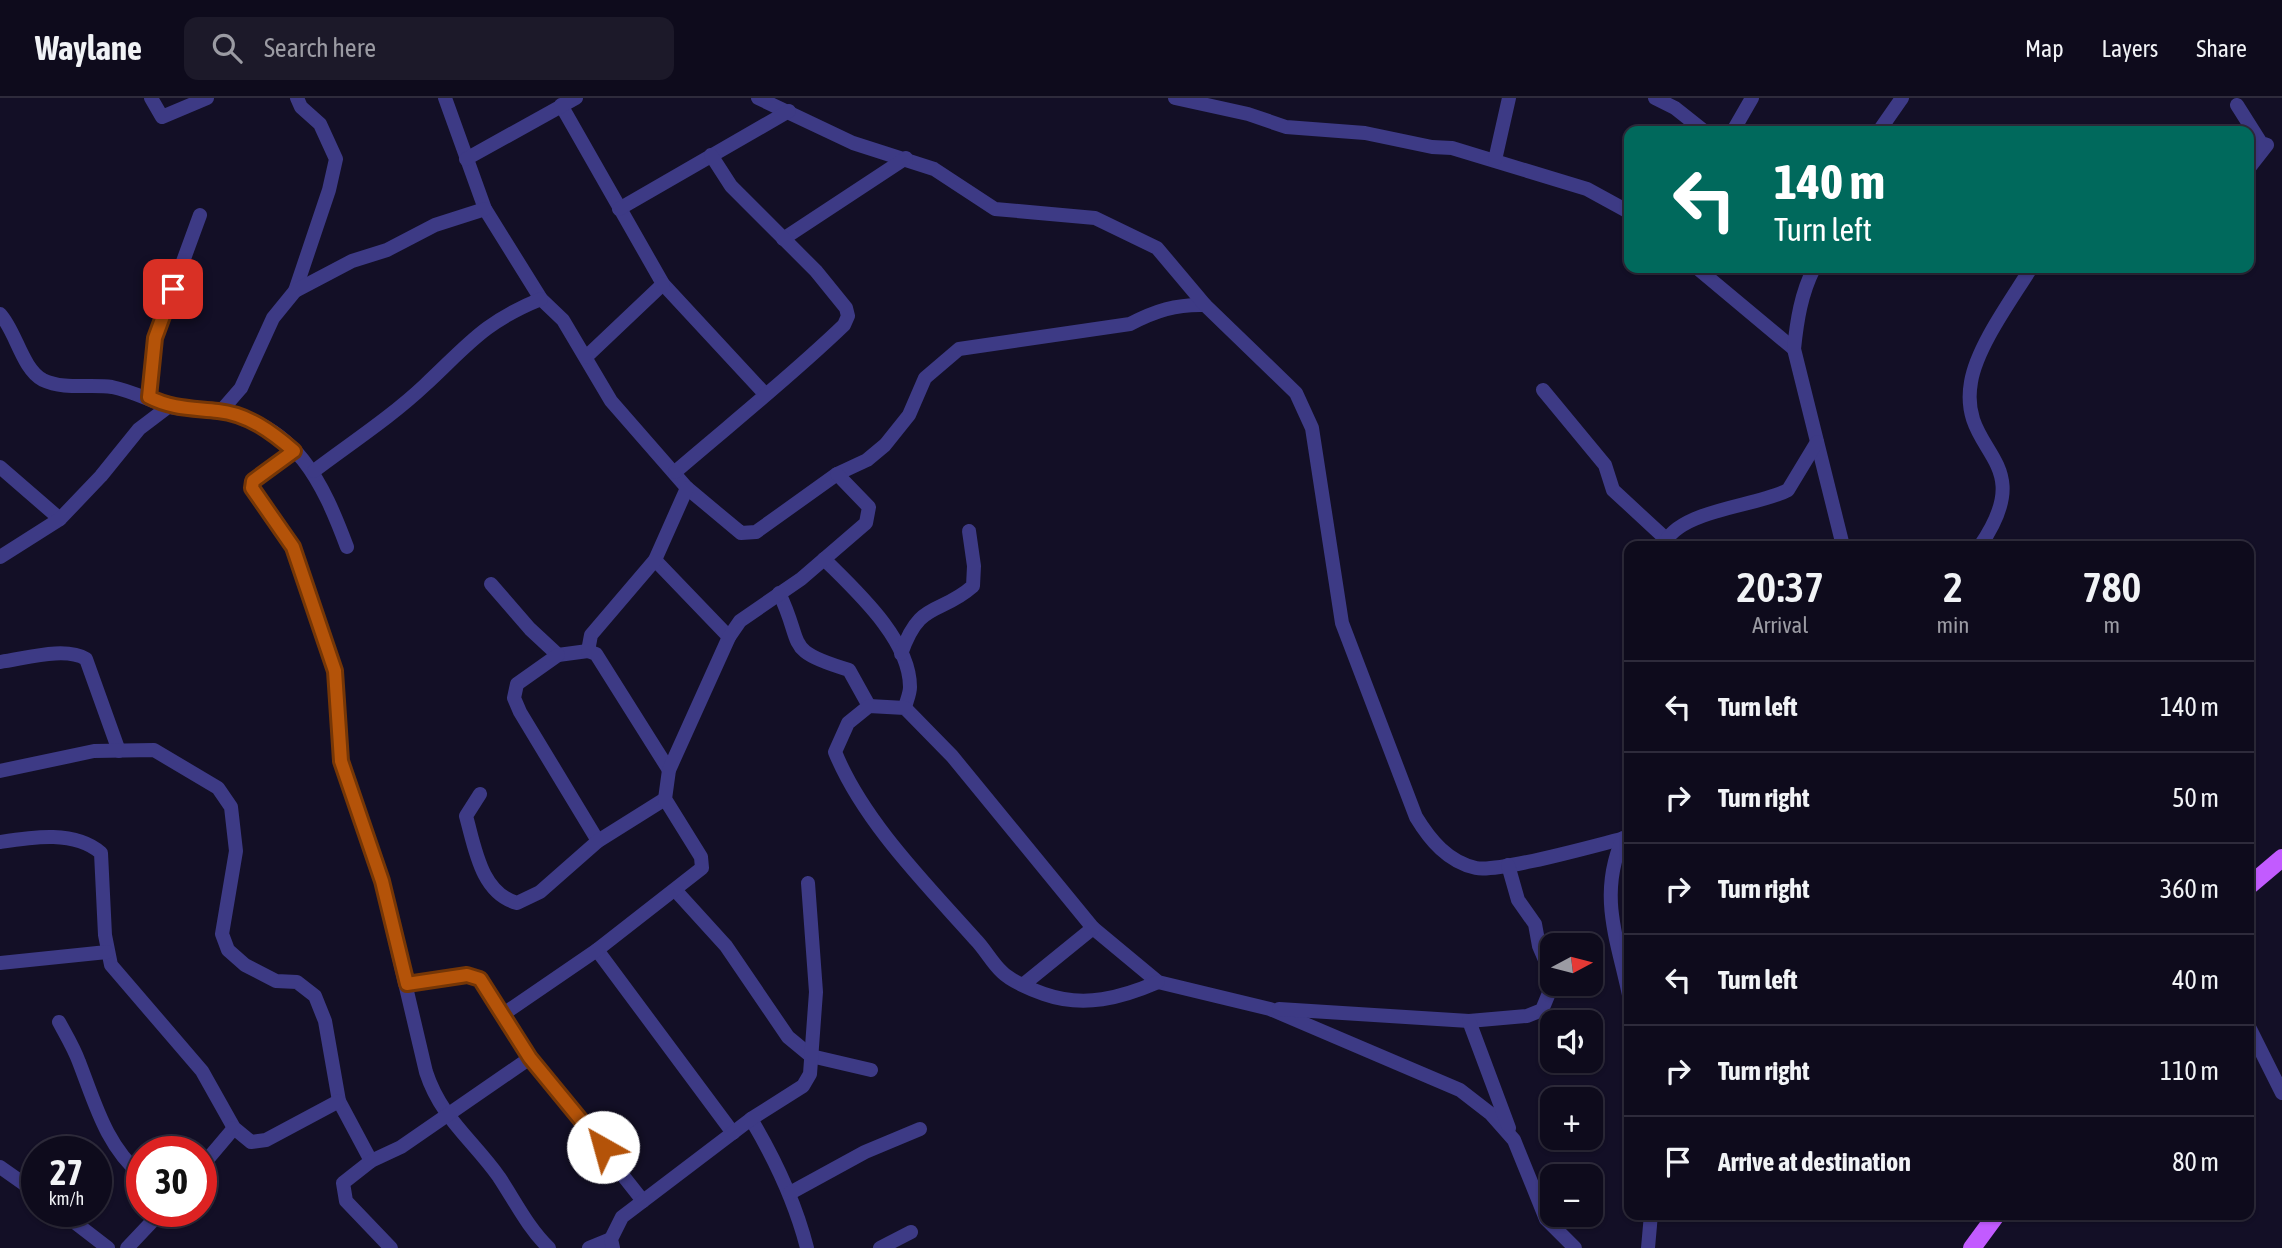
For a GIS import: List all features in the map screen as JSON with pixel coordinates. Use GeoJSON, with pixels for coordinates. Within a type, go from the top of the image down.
{"type":"FeatureCollection","features":[{"type":"Feature","properties":{"kind":"main road"},"geometry":{"type":"LineString","coordinates":[[2254,882],[2282,858]]}},
{"type":"Feature","properties":{"kind":"main road"},"geometry":{"type":"LineString","coordinates":[[1972,1248],[1993,1220]]}},
{"type":"Feature","properties":{"kind":"street"},"geometry":{"type":"LineString","coordinates":[[151,98],[162,117],[207,98]]}},
{"type":"Feature","properties":{"kind":"street"},"geometry":{"type":"LineString","coordinates":[[222,411],[242,388],[273,318],[295,291],[329,190],[336,159],[320,124],[301,107],[297,98]]}},
{"type":"Feature","properties":{"kind":"street"},"geometry":{"type":"LineString","coordinates":[[445,98],[485,209],[541,299],[563,320],[611,401],[687,488],[741,533],[749,535],[837,474],[867,460],[886,444],[909,415],[925,378],[959,349],[1130,324],[1155,311],[1181,304],[1205,305]]}},
{"type":"Feature","properties":{"kind":"street"},"geometry":{"type":"LineString","coordinates":[[466,159],[576,98]]}},
{"type":"Feature","properties":{"kind":"street"},"geometry":{"type":"LineString","coordinates":[[758,98],[853,143],[934,169],[995,209],[1095,218],[1157,248],[1205,305],[1296,393],[1306,412],[1312,428],[1342,623],[1416,817],[1429,838],[1448,856],[1477,868],[1508,864],[1624,838]]}},
{"type":"Feature","properties":{"kind":"street"},"geometry":{"type":"LineString","coordinates":[[1495,160],[1508,98]]}},
{"type":"Feature","properties":{"kind":"street"},"geometry":{"type":"LineString","coordinates":[[1655,98],[1675,108],[1698,126]]}},
{"type":"Feature","properties":{"kind":"street"},"geometry":{"type":"LineString","coordinates":[[1736,126],[1752,98]]}},
{"type":"Feature","properties":{"kind":"street"},"geometry":{"type":"LineString","coordinates":[[1884,126],[1902,98]]}},
{"type":"Feature","properties":{"kind":"street"},"geometry":{"type":"LineString","coordinates":[[1182,100],[1248,114],[1286,127],[1365,133],[1432,147],[1452,148],[1587,189],[1624,209]]}},
{"type":"Feature","properties":{"kind":"street"},"geometry":{"type":"LineString","coordinates":[[561,105],[663,284],[765,394]]}},
{"type":"Feature","properties":{"kind":"street"},"geometry":{"type":"LineString","coordinates":[[2237,105],[2250,126]]}},
{"type":"Feature","properties":{"kind":"street"},"geometry":{"type":"LineString","coordinates":[[619,209],[789,111]]}},
{"type":"Feature","properties":{"kind":"street"},"geometry":{"type":"LineString","coordinates":[[2254,132],[2261,143],[2267,145]]}},
{"type":"Feature","properties":{"kind":"street"},"geometry":{"type":"LineString","coordinates":[[2254,162],[2270,139],[2282,145]]}},
{"type":"Feature","properties":{"kind":"street"},"geometry":{"type":"LineString","coordinates":[[675,472],[765,394],[794,374],[844,325],[848,316],[846,308],[816,271],[731,186],[711,155]]}},
{"type":"Feature","properties":{"kind":"street"},"geometry":{"type":"LineString","coordinates":[[783,239],[906,158]]}},
{"type":"Feature","properties":{"kind":"street"},"geometry":{"type":"LineString","coordinates":[[295,291],[352,261],[387,250],[435,225],[485,209]]}},
{"type":"Feature","properties":{"kind":"street"},"geometry":{"type":"LineString","coordinates":[[149,397],[155,338],[200,215]]}},
{"type":"Feature","properties":{"kind":"street"},"geometry":{"type":"LineString","coordinates":[[1703,273],[1794,349]]}},
{"type":"Feature","properties":{"kind":"street"},"geometry":{"type":"LineString","coordinates":[[1811,273],[1806,283],[1798,316],[1794,349],[1842,541]]}},
{"type":"Feature","properties":{"kind":"street"},"geometry":{"type":"LineString","coordinates":[[1983,541],[2002,506],[2005,490],[2002,473],[1979,433],[1974,415],[1971,381],[2003,313],[2028,273]]}},
{"type":"Feature","properties":{"kind":"street"},"geometry":{"type":"LineString","coordinates":[[586,357],[663,284]]}},
{"type":"Feature","properties":{"kind":"street"},"geometry":{"type":"LineString","coordinates":[[314,471],[425,385],[464,345],[490,324],[541,299]]}},
{"type":"Feature","properties":{"kind":"street"},"geometry":{"type":"LineString","coordinates":[[0,314],[29,363],[43,380],[68,385],[113,387],[149,397],[168,407],[222,411],[271,430],[314,471],[328,495],[348,547]]}},
{"type":"Feature","properties":{"kind":"street"},"geometry":{"type":"LineString","coordinates":[[1543,390],[1605,465],[1612,490],[1663,541]]}},
{"type":"Feature","properties":{"kind":"street"},"geometry":{"type":"LineString","coordinates":[[0,556],[60,519],[139,429],[168,407]]}},
{"type":"Feature","properties":{"kind":"street"},"geometry":{"type":"LineString","coordinates":[[1665,541],[1695,520],[1788,490],[1817,442]]}},
{"type":"Feature","properties":{"kind":"street"},"geometry":{"type":"LineString","coordinates":[[294,451],[253,481],[252,488],[293,547],[335,671],[341,761],[382,881],[426,1072],[434,1097],[445,1114],[497,1174],[549,1248]]}},
{"type":"Feature","properties":{"kind":"street"},"geometry":{"type":"LineString","coordinates":[[0,467],[60,519]]}},
{"type":"Feature","properties":{"kind":"street"},"geometry":{"type":"LineString","coordinates":[[502,1015],[597,950],[676,891],[702,868],[702,862],[665,799],[669,770],[729,637],[740,621],[824,559],[866,523],[870,516],[869,507],[837,474]]}},
{"type":"Feature","properties":{"kind":"street"},"geometry":{"type":"LineString","coordinates":[[588,651],[591,635],[656,560],[687,488]]}},
{"type":"Feature","properties":{"kind":"street"},"geometry":{"type":"LineString","coordinates":[[901,654],[915,622],[936,606],[961,597],[973,586],[974,566],[968,531]]}},
{"type":"Feature","properties":{"kind":"street"},"geometry":{"type":"LineString","coordinates":[[824,559],[876,611],[901,654],[910,687],[905,708]]}},
{"type":"Feature","properties":{"kind":"street"},"geometry":{"type":"LineString","coordinates":[[656,560],[729,637]]}},
{"type":"Feature","properties":{"kind":"street"},"geometry":{"type":"LineString","coordinates":[[491,584],[530,629],[558,655]]}},
{"type":"Feature","properties":{"kind":"street"},"geometry":{"type":"LineString","coordinates":[[779,593],[803,652],[817,660],[849,670],[869,706]]}},
{"type":"Feature","properties":{"kind":"street"},"geometry":{"type":"LineString","coordinates":[[598,841],[520,712],[514,698],[517,684],[558,655],[588,651],[596,653],[669,770]]}},
{"type":"Feature","properties":{"kind":"street"},"geometry":{"type":"LineString","coordinates":[[0,662],[61,654],[78,654],[86,659],[119,751]]}},
{"type":"Feature","properties":{"kind":"street"},"geometry":{"type":"LineString","coordinates":[[1158,982],[1129,994],[1101,1001],[1045,995],[1003,974],[930,890],[848,783],[835,752],[848,723],[869,706],[905,708],[952,756],[1093,928],[1158,982],[1270,1009],[1460,1090],[1491,1114],[1514,1140]]}},
{"type":"Feature","properties":{"kind":"street"},"geometry":{"type":"LineString","coordinates":[[0,771],[94,751],[154,750],[218,788],[231,807],[236,851],[222,934],[228,950],[245,965],[276,981],[297,982],[315,996],[325,1021],[339,1101],[371,1161]]}},
{"type":"Feature","properties":{"kind":"street"},"geometry":{"type":"LineString","coordinates":[[480,794],[466,816],[487,882],[502,899],[517,903],[540,892],[598,841],[665,799]]}},
{"type":"Feature","properties":{"kind":"street"},"geometry":{"type":"LineString","coordinates":[[0,842],[35,837],[68,839],[93,846],[101,853],[107,953],[123,983],[202,1071],[234,1128],[251,1142],[266,1140],[339,1101]]}},
{"type":"Feature","properties":{"kind":"street"},"geometry":{"type":"LineString","coordinates":[[1624,842],[1613,862],[1608,898],[1624,972]]}},
{"type":"Feature","properties":{"kind":"street"},"geometry":{"type":"LineString","coordinates":[[1270,1009],[1469,1021],[1527,1016],[1542,1010],[1549,993],[1551,974],[1539,946],[1535,924],[1518,900],[1508,864]]}},
{"type":"Feature","properties":{"kind":"street"},"geometry":{"type":"LineString","coordinates":[[589,1248],[612,1243],[622,1217],[751,1119],[803,1086],[810,1074],[816,992],[808,883]]}},
{"type":"Feature","properties":{"kind":"street"},"geometry":{"type":"LineString","coordinates":[[676,891],[726,946],[788,1037],[811,1056],[871,1070]]}},
{"type":"Feature","properties":{"kind":"street"},"geometry":{"type":"LineString","coordinates":[[1024,984],[1093,928]]}},
{"type":"Feature","properties":{"kind":"street"},"geometry":{"type":"LineString","coordinates":[[597,950],[733,1133]]}},
{"type":"Feature","properties":{"kind":"street"},"geometry":{"type":"LineString","coordinates":[[0,963],[107,953]]}},
{"type":"Feature","properties":{"kind":"street"},"geometry":{"type":"LineString","coordinates":[[407,984],[474,975],[530,1058],[643,1201]]}},
{"type":"Feature","properties":{"kind":"street"},"geometry":{"type":"LineString","coordinates":[[1469,1021],[1546,1219],[1575,1248]]}},
{"type":"Feature","properties":{"kind":"street"},"geometry":{"type":"LineString","coordinates":[[59,1022],[78,1059],[94,1107],[112,1142],[126,1158]]}},
{"type":"Feature","properties":{"kind":"street"},"geometry":{"type":"LineString","coordinates":[[2254,1037],[2282,1093]]}},
{"type":"Feature","properties":{"kind":"street"},"geometry":{"type":"LineString","coordinates":[[391,1248],[346,1201],[343,1183],[371,1161],[401,1147],[445,1114],[530,1058]]}},
{"type":"Feature","properties":{"kind":"street"},"geometry":{"type":"LineString","coordinates":[[751,1119],[778,1164],[807,1248]]}},
{"type":"Feature","properties":{"kind":"street"},"geometry":{"type":"LineString","coordinates":[[217,1148],[234,1128]]}},
{"type":"Feature","properties":{"kind":"street"},"geometry":{"type":"LineString","coordinates":[[790,1193],[865,1152],[920,1129]]}},
{"type":"Feature","properties":{"kind":"street"},"geometry":{"type":"LineString","coordinates":[[0,1167],[21,1182]]}},
{"type":"Feature","properties":{"kind":"street"},"geometry":{"type":"LineString","coordinates":[[1648,1248],[1650,1220]]}},
{"type":"Feature","properties":{"kind":"street"},"geometry":{"type":"LineString","coordinates":[[81,1227],[108,1248]]}},
{"type":"Feature","properties":{"kind":"street"},"geometry":{"type":"LineString","coordinates":[[127,1248],[147,1227]]}},
{"type":"Feature","properties":{"kind":"street"},"geometry":{"type":"LineString","coordinates":[[883,1247],[911,1232]]}},
{"type":"Feature","properties":{"kind":"route"},"geometry":{"type":"LineString","coordinates":[[173,289],[155,338],[149,397],[168,407],[222,411],[250,421],[271,430],[294,451],[258,476],[253,481],[252,488],[255,496],[293,547],[335,671],[341,761],[382,881],[407,984],[467,975],[480,979],[530,1058],[603,1147]]}}]}
